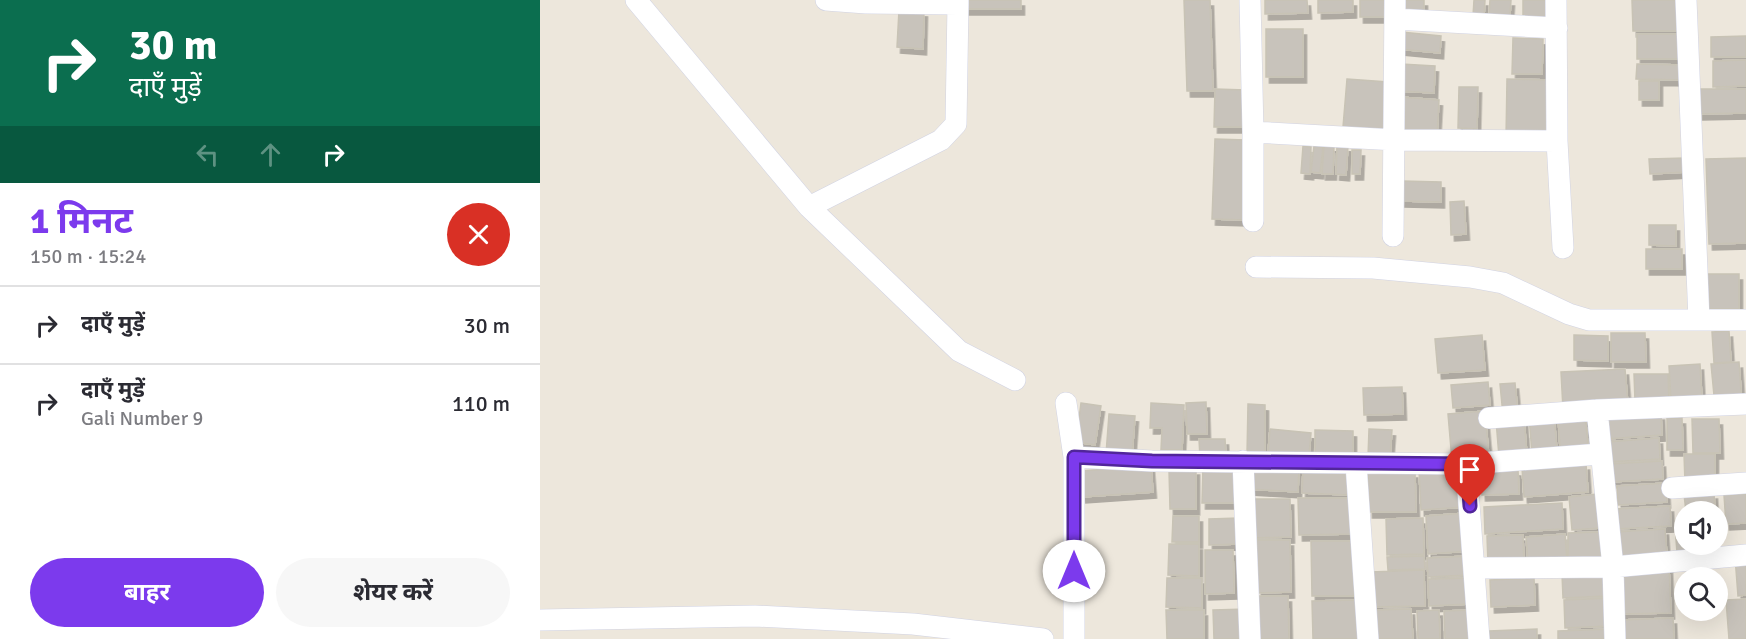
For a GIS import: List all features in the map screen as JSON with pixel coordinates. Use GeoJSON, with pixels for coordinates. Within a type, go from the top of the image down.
{"type":"FeatureCollection","features":[{"type":"Feature","properties":{"kind":"street"},"geometry":{"type":"LineString","coordinates":[[636,0],[809,207],[959,351],[1015,380]]}},
{"type":"Feature","properties":{"kind":"street"},"geometry":{"type":"LineString","coordinates":[[809,207],[941,140],[956,124],[958,2],[826,0]]}},
{"type":"Feature","properties":{"kind":"street"},"geometry":{"type":"LineString","coordinates":[[1250,0],[1253,132],[1252,221]]}},
{"type":"Feature","properties":{"kind":"street"},"geometry":{"type":"LineString","coordinates":[[1556,0],[1557,141],[1563,248]]}},
{"type":"Feature","properties":{"kind":"street"},"geometry":{"type":"LineString","coordinates":[[1686,0],[1699,320]]}},
{"type":"Feature","properties":{"kind":"street"},"geometry":{"type":"LineString","coordinates":[[1393,236],[1396,140],[1395,10],[1557,28]]}},
{"type":"Feature","properties":{"kind":"street"},"geometry":{"type":"LineString","coordinates":[[1253,132],[1396,140],[1557,141]]}},
{"type":"Feature","properties":{"kind":"street"},"geometry":{"type":"LineString","coordinates":[[1256,267],[1373,268],[1470,277],[1503,284],[1569,314],[1589,320],[1746,320]]}},
{"type":"Feature","properties":{"kind":"street"},"geometry":{"type":"LineString","coordinates":[[1066,403],[1074,457],[1074,639]]}},
{"type":"Feature","properties":{"kind":"street"},"geometry":{"type":"LineString","coordinates":[[1489,418],[1598,410],[1746,404]]}},
{"type":"Feature","properties":{"kind":"street"},"geometry":{"type":"LineString","coordinates":[[1598,410],[1600,454],[1613,567],[1615,639]]}},
{"type":"Feature","properties":{"kind":"street"},"geometry":{"type":"LineString","coordinates":[[1074,457],[1152,461],[1467,464],[1600,454]]}},
{"type":"Feature","properties":{"kind":"street"},"geometry":{"type":"LineString","coordinates":[[1243,461],[1250,639]]}},
{"type":"Feature","properties":{"kind":"street"},"geometry":{"type":"LineString","coordinates":[[1356,464],[1368,639]]}},
{"type":"Feature","properties":{"kind":"street"},"geometry":{"type":"LineString","coordinates":[[1467,464],[1479,639]]}},
{"type":"Feature","properties":{"kind":"street"},"geometry":{"type":"LineString","coordinates":[[1672,488],[1746,483]]}},
{"type":"Feature","properties":{"kind":"street"},"geometry":{"type":"LineString","coordinates":[[1475,568],[1613,567],[1746,555]]}},
{"type":"Feature","properties":{"kind":"street"},"geometry":{"type":"LineString","coordinates":[[540,620],[755,616],[913,624],[1043,639]]}},
{"type":"Feature","properties":{"kind":"building"},"geometry":{"type":"Polygon","coordinates":[[[964,0],[1021,0],[1021,9],[964,9],[964,0]]]}},
{"type":"Feature","properties":{"kind":"building"},"geometry":{"type":"Polygon","coordinates":[[[1184,0],[1210,0],[1213,91],[1187,91],[1184,0]]]}},
{"type":"Feature","properties":{"kind":"building"},"geometry":{"type":"Polygon","coordinates":[[[1265,0],[1307,0],[1308,13],[1265,14],[1265,0]]]}},
{"type":"Feature","properties":{"kind":"building"},"geometry":{"type":"Polygon","coordinates":[[[1318,0],[1353,0],[1353,12],[1318,13],[1318,0]]]}},
{"type":"Feature","properties":{"kind":"building"},"geometry":{"type":"Polygon","coordinates":[[[1360,0],[1392,0],[1392,17],[1360,17],[1360,0]]]}},
{"type":"Feature","properties":{"kind":"building"},"geometry":{"type":"Polygon","coordinates":[[[1405,0],[1424,0],[1424,20],[1404,19],[1405,0]]]}},
{"type":"Feature","properties":{"kind":"building"},"geometry":{"type":"Polygon","coordinates":[[[1474,0],[1485,0],[1484,17],[1473,16],[1474,0]]]}},
{"type":"Feature","properties":{"kind":"building"},"geometry":{"type":"Polygon","coordinates":[[[1490,0],[1511,0],[1510,15],[1489,15],[1490,0]]]}},
{"type":"Feature","properties":{"kind":"building"},"geometry":{"type":"Polygon","coordinates":[[[1523,0],[1549,0],[1548,23],[1523,22],[1523,0]]]}},
{"type":"Feature","properties":{"kind":"building"},"geometry":{"type":"Polygon","coordinates":[[[1632,0],[1680,0],[1681,31],[1633,31],[1632,0]]]}},
{"type":"Feature","properties":{"kind":"building"},"geometry":{"type":"Polygon","coordinates":[[[899,10],[924,11],[923,49],[897,47],[899,10]]]}},
{"type":"Feature","properties":{"kind":"building"},"geometry":{"type":"Polygon","coordinates":[[[1266,29],[1303,29],[1303,77],[1266,77],[1266,29]]]}},
{"type":"Feature","properties":{"kind":"building"},"geometry":{"type":"Polygon","coordinates":[[[1401,32],[1441,36],[1440,53],[1399,49],[1401,32]]]}},
{"type":"Feature","properties":{"kind":"building"},"geometry":{"type":"Polygon","coordinates":[[[1637,34],[1682,34],[1682,59],[1637,59],[1637,34]]]}},
{"type":"Feature","properties":{"kind":"building"},"geometry":{"type":"Polygon","coordinates":[[[1746,36],[1746,57],[1711,57],[1711,37],[1746,36]]]}},
{"type":"Feature","properties":{"kind":"building"},"geometry":{"type":"Polygon","coordinates":[[[1513,38],[1543,39],[1542,74],[1512,74],[1513,38]]]}},
{"type":"Feature","properties":{"kind":"building"},"geometry":{"type":"Polygon","coordinates":[[[1746,60],[1746,86],[1713,87],[1713,61],[1746,60]]]}},
{"type":"Feature","properties":{"kind":"building"},"geometry":{"type":"Polygon","coordinates":[[[1401,64],[1435,66],[1434,93],[1399,91],[1401,64]]]}},
{"type":"Feature","properties":{"kind":"building"},"geometry":{"type":"Polygon","coordinates":[[[1637,64],[1683,65],[1683,80],[1636,79],[1637,64]]]}},
{"type":"Feature","properties":{"kind":"building"},"geometry":{"type":"Polygon","coordinates":[[[1347,79],[1388,82],[1385,130],[1343,127],[1347,79]]]}},
{"type":"Feature","properties":{"kind":"building"},"geometry":{"type":"Polygon","coordinates":[[[1507,79],[1552,80],[1551,139],[1506,138],[1507,79]]]}},
{"type":"Feature","properties":{"kind":"building"},"geometry":{"type":"Polygon","coordinates":[[[1639,81],[1659,81],[1659,100],[1639,100],[1639,81]]]}},
{"type":"Feature","properties":{"kind":"building"},"geometry":{"type":"Polygon","coordinates":[[[1459,87],[1478,87],[1477,129],[1458,128],[1459,87]]]}},
{"type":"Feature","properties":{"kind":"building"},"geometry":{"type":"Polygon","coordinates":[[[1215,89],[1246,90],[1246,127],[1214,127],[1215,89]]]}},
{"type":"Feature","properties":{"kind":"building"},"geometry":{"type":"Polygon","coordinates":[[[1699,89],[1746,89],[1746,113],[1699,114],[1699,89]]]}},
{"type":"Feature","properties":{"kind":"building"},"geometry":{"type":"Polygon","coordinates":[[[1400,97],[1439,100],[1437,136],[1398,134],[1400,97]]]}},
{"type":"Feature","properties":{"kind":"building"},"geometry":{"type":"Polygon","coordinates":[[[1215,139],[1246,140],[1244,220],[1212,219],[1215,139]]]}},
{"type":"Feature","properties":{"kind":"building"},"geometry":{"type":"Polygon","coordinates":[[[1324,145],[1334,146],[1333,174],[1322,174],[1324,145]]]}},
{"type":"Feature","properties":{"kind":"building"},"geometry":{"type":"Polygon","coordinates":[[[1337,145],[1348,146],[1346,175],[1336,174],[1337,145]]]}},
{"type":"Feature","properties":{"kind":"building"},"geometry":{"type":"Polygon","coordinates":[[[1303,146],[1311,147],[1310,174],[1301,173],[1303,146]]]}},
{"type":"Feature","properties":{"kind":"building"},"geometry":{"type":"Polygon","coordinates":[[[1314,146],[1323,147],[1320,173],[1311,172],[1314,146]]]}},
{"type":"Feature","properties":{"kind":"building"},"geometry":{"type":"Polygon","coordinates":[[[1352,150],[1361,150],[1360,174],[1352,174],[1352,150]]]}},
{"type":"Feature","properties":{"kind":"building"},"geometry":{"type":"Polygon","coordinates":[[[1685,158],[1686,172],[1650,174],[1649,159],[1685,158]]]}},
{"type":"Feature","properties":{"kind":"building"},"geometry":{"type":"Polygon","coordinates":[[[1746,158],[1746,243],[1709,244],[1706,159],[1746,158]]]}},
{"type":"Feature","properties":{"kind":"building"},"geometry":{"type":"Polygon","coordinates":[[[1402,181],[1441,182],[1441,202],[1401,201],[1402,181]]]}},
{"type":"Feature","properties":{"kind":"building"},"geometry":{"type":"Polygon","coordinates":[[[1464,201],[1466,234],[1451,235],[1450,202],[1464,201]]]}},
{"type":"Feature","properties":{"kind":"building"},"geometry":{"type":"Polygon","coordinates":[[[1649,225],[1676,225],[1676,246],[1649,245],[1649,225]]]}},
{"type":"Feature","properties":{"kind":"building"},"geometry":{"type":"Polygon","coordinates":[[[1646,249],[1682,249],[1682,269],[1646,269],[1646,249]]]}},
{"type":"Feature","properties":{"kind":"building"},"geometry":{"type":"Polygon","coordinates":[[[1705,274],[1739,274],[1739,309],[1705,309],[1705,274]]]}},
{"type":"Feature","properties":{"kind":"building"},"geometry":{"type":"Polygon","coordinates":[[[1729,331],[1731,362],[1714,363],[1712,332],[1729,331]]]}},
{"type":"Feature","properties":{"kind":"building"},"geometry":{"type":"Polygon","coordinates":[[[1611,333],[1645,333],[1646,362],[1611,362],[1611,333]]]}},
{"type":"Feature","properties":{"kind":"building"},"geometry":{"type":"Polygon","coordinates":[[[1482,335],[1485,370],[1438,373],[1435,339],[1482,335]]]}},
{"type":"Feature","properties":{"kind":"building"},"geometry":{"type":"Polygon","coordinates":[[[1574,335],[1608,336],[1608,361],[1574,360],[1574,335]]]}},
{"type":"Feature","properties":{"kind":"building"},"geometry":{"type":"Polygon","coordinates":[[[1739,362],[1742,405],[1715,406],[1711,364],[1739,362]]]}},
{"type":"Feature","properties":{"kind":"building"},"geometry":{"type":"Polygon","coordinates":[[[1700,364],[1702,399],[1671,401],[1669,366],[1700,364]]]}},
{"type":"Feature","properties":{"kind":"building"},"geometry":{"type":"Polygon","coordinates":[[[1625,369],[1628,405],[1563,409],[1561,372],[1625,369]]]}},
{"type":"Feature","properties":{"kind":"building"},"geometry":{"type":"Polygon","coordinates":[[[1634,374],[1668,374],[1669,400],[1635,401],[1634,374]]]}},
{"type":"Feature","properties":{"kind":"building"},"geometry":{"type":"Polygon","coordinates":[[[1488,382],[1490,405],[1453,408],[1451,385],[1488,382]]]}},
{"type":"Feature","properties":{"kind":"building"},"geometry":{"type":"Polygon","coordinates":[[[1515,383],[1518,414],[1503,415],[1500,384],[1515,383]]]}},
{"type":"Feature","properties":{"kind":"building"},"geometry":{"type":"Polygon","coordinates":[[[1402,387],[1403,414],[1364,415],[1363,388],[1402,387]]]}},
{"type":"Feature","properties":{"kind":"building"},"geometry":{"type":"Polygon","coordinates":[[[1206,402],[1207,434],[1187,434],[1186,403],[1206,402]]]}},
{"type":"Feature","properties":{"kind":"building"},"geometry":{"type":"Polygon","coordinates":[[[1081,403],[1101,406],[1095,445],[1076,442],[1081,403]]]}},
{"type":"Feature","properties":{"kind":"building"},"geometry":{"type":"Polygon","coordinates":[[[1151,403],[1184,405],[1182,450],[1161,450],[1162,428],[1150,428],[1151,403]]]}},
{"type":"Feature","properties":{"kind":"building"},"geometry":{"type":"Polygon","coordinates":[[[1248,404],[1265,405],[1265,455],[1247,454],[1248,404]]]}},
{"type":"Feature","properties":{"kind":"building"},"geometry":{"type":"Polygon","coordinates":[[[1485,411],[1489,458],[1452,461],[1448,414],[1485,411]]]}},
{"type":"Feature","properties":{"kind":"building"},"geometry":{"type":"Polygon","coordinates":[[[1585,413],[1588,446],[1560,448],[1558,416],[1585,413]]]}},
{"type":"Feature","properties":{"kind":"building"},"geometry":{"type":"Polygon","coordinates":[[[1109,414],[1135,416],[1132,456],[1106,454],[1109,414]]]}},
{"type":"Feature","properties":{"kind":"building"},"geometry":{"type":"Polygon","coordinates":[[[1661,414],[1662,435],[1607,439],[1606,418],[1661,414]]]}},
{"type":"Feature","properties":{"kind":"building"},"geometry":{"type":"Polygon","coordinates":[[[1554,415],[1557,451],[1532,453],[1529,417],[1554,415]]]}},
{"type":"Feature","properties":{"kind":"building"},"geometry":{"type":"Polygon","coordinates":[[[1524,418],[1527,455],[1499,457],[1496,420],[1524,418]]]}},
{"type":"Feature","properties":{"kind":"building"},"geometry":{"type":"Polygon","coordinates":[[[1667,418],[1682,418],[1683,450],[1667,450],[1667,418]]]}},
{"type":"Feature","properties":{"kind":"building"},"geometry":{"type":"Polygon","coordinates":[[[1692,419],[1719,419],[1720,453],[1693,453],[1692,419]]]}},
{"type":"Feature","properties":{"kind":"building"},"geometry":{"type":"Polygon","coordinates":[[[1270,429],[1311,433],[1309,456],[1268,452],[1270,429]]]}},
{"type":"Feature","properties":{"kind":"building"},"geometry":{"type":"Polygon","coordinates":[[[1369,429],[1392,430],[1390,457],[1368,457],[1369,429]]]}},
{"type":"Feature","properties":{"kind":"building"},"geometry":{"type":"Polygon","coordinates":[[[1315,430],[1353,431],[1353,453],[1315,452],[1315,430]]]}},
{"type":"Feature","properties":{"kind":"building"},"geometry":{"type":"Polygon","coordinates":[[[1659,438],[1660,459],[1608,462],[1607,442],[1659,438]]]}},
{"type":"Feature","properties":{"kind":"building"},"geometry":{"type":"Polygon","coordinates":[[[1199,439],[1225,439],[1226,458],[1200,458],[1199,439]]]}},
{"type":"Feature","properties":{"kind":"building"},"geometry":{"type":"Polygon","coordinates":[[[1684,454],[1715,454],[1715,482],[1685,483],[1684,454]]]}},
{"type":"Feature","properties":{"kind":"building"},"geometry":{"type":"Polygon","coordinates":[[[1662,461],[1663,479],[1610,482],[1609,464],[1662,461]]]}},
{"type":"Feature","properties":{"kind":"building"},"geometry":{"type":"Polygon","coordinates":[[[1586,464],[1588,492],[1524,497],[1522,468],[1586,464]]]}},
{"type":"Feature","properties":{"kind":"building"},"geometry":{"type":"Polygon","coordinates":[[[1151,466],[1153,492],[1082,497],[1080,471],[1151,466]]]}},
{"type":"Feature","properties":{"kind":"building"},"geometry":{"type":"Polygon","coordinates":[[[1249,466],[1299,468],[1298,492],[1248,489],[1249,466]]]}},
{"type":"Feature","properties":{"kind":"building"},"geometry":{"type":"Polygon","coordinates":[[[1203,467],[1238,468],[1238,503],[1202,503],[1203,467]]]}},
{"type":"Feature","properties":{"kind":"building"},"geometry":{"type":"Polygon","coordinates":[[[1464,468],[1466,507],[1421,510],[1419,470],[1464,468]]]}},
{"type":"Feature","properties":{"kind":"building"},"geometry":{"type":"Polygon","coordinates":[[[1196,469],[1196,509],[1170,509],[1169,470],[1196,469]]]}},
{"type":"Feature","properties":{"kind":"building"},"geometry":{"type":"Polygon","coordinates":[[[1303,470],[1348,472],[1348,495],[1302,493],[1303,470]]]}},
{"type":"Feature","properties":{"kind":"building"},"geometry":{"type":"Polygon","coordinates":[[[1518,470],[1519,494],[1482,495],[1481,471],[1518,470]]]}},
{"type":"Feature","properties":{"kind":"building"},"geometry":{"type":"Polygon","coordinates":[[[1368,472],[1415,472],[1416,512],[1369,512],[1368,472]]]}},
{"type":"Feature","properties":{"kind":"building"},"geometry":{"type":"Polygon","coordinates":[[[1666,483],[1667,502],[1618,505],[1617,486],[1666,483]]]}},
{"type":"Feature","properties":{"kind":"building"},"geometry":{"type":"Polygon","coordinates":[[[1714,493],[1714,501],[1685,501],[1684,494],[1714,493]]]}},
{"type":"Feature","properties":{"kind":"building"},"geometry":{"type":"Polygon","coordinates":[[[1597,494],[1600,528],[1572,530],[1569,497],[1597,494]]]}},
{"type":"Feature","properties":{"kind":"building"},"geometry":{"type":"Polygon","coordinates":[[[1746,494],[1746,523],[1728,524],[1728,501],[1724,501],[1724,495],[1746,494]]]}},
{"type":"Feature","properties":{"kind":"building"},"geometry":{"type":"Polygon","coordinates":[[[1298,498],[1353,498],[1354,534],[1299,535],[1298,498]]]}},
{"type":"Feature","properties":{"kind":"building"},"geometry":{"type":"Polygon","coordinates":[[[1249,499],[1290,499],[1291,537],[1250,538],[1249,499]]]}},
{"type":"Feature","properties":{"kind":"building"},"geometry":{"type":"Polygon","coordinates":[[[1562,503],[1563,529],[1485,534],[1484,507],[1562,503]]]}},
{"type":"Feature","properties":{"kind":"building"},"geometry":{"type":"Polygon","coordinates":[[[1670,506],[1671,526],[1617,529],[1616,509],[1670,506]]]}},
{"type":"Feature","properties":{"kind":"building"},"geometry":{"type":"Polygon","coordinates":[[[1466,513],[1469,551],[1428,554],[1426,516],[1466,513]]]}},
{"type":"Feature","properties":{"kind":"building"},"geometry":{"type":"Polygon","coordinates":[[[1173,516],[1199,516],[1199,542],[1172,542],[1173,516]]]}},
{"type":"Feature","properties":{"kind":"building"},"geometry":{"type":"Polygon","coordinates":[[[1238,518],[1239,544],[1209,545],[1209,519],[1238,518]]]}},
{"type":"Feature","properties":{"kind":"building"},"geometry":{"type":"Polygon","coordinates":[[[1423,518],[1424,554],[1387,555],[1386,519],[1423,518]]]}},
{"type":"Feature","properties":{"kind":"building"},"geometry":{"type":"Polygon","coordinates":[[[1665,529],[1667,556],[1616,559],[1614,532],[1665,529]]]}},
{"type":"Feature","properties":{"kind":"building"},"geometry":{"type":"Polygon","coordinates":[[[1601,532],[1601,562],[1568,563],[1568,533],[1601,532]]]}},
{"type":"Feature","properties":{"kind":"building"},"geometry":{"type":"Polygon","coordinates":[[[1565,534],[1567,560],[1528,562],[1526,537],[1565,534]]]}},
{"type":"Feature","properties":{"kind":"building"},"geometry":{"type":"Polygon","coordinates":[[[1523,535],[1524,564],[1488,564],[1487,536],[1523,535]]]}},
{"type":"Feature","properties":{"kind":"building"},"geometry":{"type":"Polygon","coordinates":[[[1257,540],[1290,540],[1291,592],[1258,593],[1257,540]]]}},
{"type":"Feature","properties":{"kind":"building"},"geometry":{"type":"Polygon","coordinates":[[[1311,541],[1353,541],[1354,596],[1312,596],[1311,541]]]}},
{"type":"Feature","properties":{"kind":"building"},"geometry":{"type":"Polygon","coordinates":[[[1169,544],[1199,544],[1199,576],[1168,575],[1169,544]]]}},
{"type":"Feature","properties":{"kind":"building"},"geometry":{"type":"Polygon","coordinates":[[[1205,550],[1233,550],[1234,593],[1205,594],[1205,550]]]}},
{"type":"Feature","properties":{"kind":"building"},"geometry":{"type":"Polygon","coordinates":[[[1424,556],[1425,569],[1388,570],[1387,557],[1424,556]]]}},
{"type":"Feature","properties":{"kind":"building"},"geometry":{"type":"Polygon","coordinates":[[[1469,556],[1470,575],[1428,577],[1427,558],[1469,556]]]}},
{"type":"Feature","properties":{"kind":"building"},"geometry":{"type":"Polygon","coordinates":[[[1735,557],[1746,557],[1746,595],[1738,596],[1735,557]]]}},
{"type":"Feature","properties":{"kind":"building"},"geometry":{"type":"Polygon","coordinates":[[[1669,567],[1671,613],[1620,614],[1618,569],[1669,567]]]}},
{"type":"Feature","properties":{"kind":"building"},"geometry":{"type":"Polygon","coordinates":[[[1424,570],[1425,606],[1372,607],[1371,572],[1424,570]]]}},
{"type":"Feature","properties":{"kind":"building"},"geometry":{"type":"Polygon","coordinates":[[[1607,572],[1608,596],[1563,598],[1562,574],[1607,572]]]}},
{"type":"Feature","properties":{"kind":"building"},"geometry":{"type":"Polygon","coordinates":[[[1167,578],[1202,578],[1202,608],[1166,607],[1167,578]]]}},
{"type":"Feature","properties":{"kind":"building"},"geometry":{"type":"Polygon","coordinates":[[[1469,578],[1470,604],[1429,606],[1428,579],[1469,578]]]}},
{"type":"Feature","properties":{"kind":"building"},"geometry":{"type":"Polygon","coordinates":[[[1534,578],[1535,605],[1491,607],[1490,580],[1534,578]]]}},
{"type":"Feature","properties":{"kind":"building"},"geometry":{"type":"Polygon","coordinates":[[[1254,596],[1288,596],[1289,639],[1254,639],[1254,596]]]}},
{"type":"Feature","properties":{"kind":"building"},"geometry":{"type":"Polygon","coordinates":[[[1609,598],[1610,626],[1565,628],[1564,600],[1609,598]]]}},
{"type":"Feature","properties":{"kind":"building"},"geometry":{"type":"Polygon","coordinates":[[[1746,599],[1746,639],[1729,639],[1728,600],[1746,599]]]}},
{"type":"Feature","properties":{"kind":"building"},"geometry":{"type":"Polygon","coordinates":[[[1359,600],[1360,639],[1313,639],[1312,601],[1359,600]]]}},
{"type":"Feature","properties":{"kind":"building"},"geometry":{"type":"Polygon","coordinates":[[[1247,609],[1249,639],[1214,639],[1213,610],[1247,609]]]}},
{"type":"Feature","properties":{"kind":"building"},"geometry":{"type":"Polygon","coordinates":[[[1411,609],[1413,639],[1374,639],[1373,610],[1411,609]]]}},
{"type":"Feature","properties":{"kind":"building"},"geometry":{"type":"Polygon","coordinates":[[[1166,610],[1204,610],[1204,639],[1167,639],[1166,610]]]}},
{"type":"Feature","properties":{"kind":"building"},"geometry":{"type":"Polygon","coordinates":[[[1439,610],[1440,639],[1418,639],[1417,611],[1439,610]]]}},
{"type":"Feature","properties":{"kind":"building"},"geometry":{"type":"Polygon","coordinates":[[[1473,610],[1474,639],[1445,639],[1444,611],[1473,610]]]}},
{"type":"Feature","properties":{"kind":"building"},"geometry":{"type":"Polygon","coordinates":[[[1673,618],[1674,639],[1622,639],[1621,620],[1673,618]]]}},
{"type":"Feature","properties":{"kind":"building"},"geometry":{"type":"Polygon","coordinates":[[[1537,629],[1537,639],[1490,639],[1489,631],[1537,629]]]}},
{"type":"Feature","properties":{"kind":"building"},"geometry":{"type":"Polygon","coordinates":[[[1612,629],[1612,639],[1558,639],[1558,631],[1612,629]]]}},
{"type":"Feature","properties":{"kind":"route"},"geometry":{"type":"LineString","coordinates":[[1074,571],[1074,457],[1152,461],[1467,464],[1470,506]]}}]}
